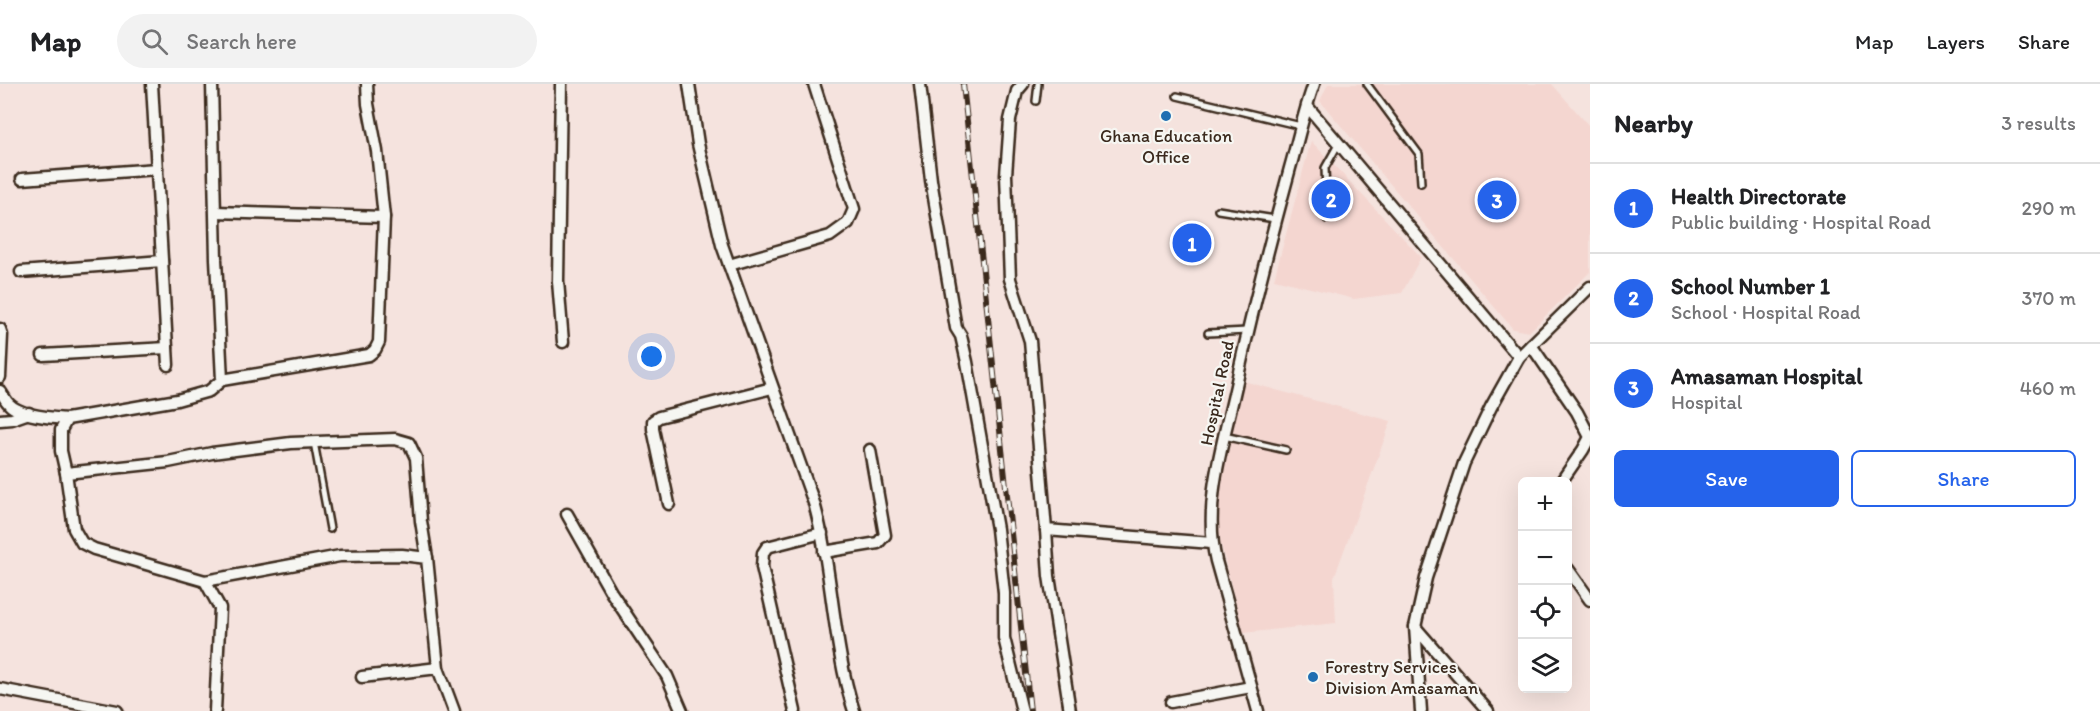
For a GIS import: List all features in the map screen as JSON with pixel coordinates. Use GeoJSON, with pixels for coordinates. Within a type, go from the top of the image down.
{"type":"FeatureCollection","features":[{"type":"Feature","properties":{"kind":"street"},"geometry":{"type":"LineString","coordinates":[[152,84],[168,365]]}},
{"type":"Feature","properties":{"kind":"street"},"geometry":{"type":"LineString","coordinates":[[212,84],[222,380]]}},
{"type":"Feature","properties":{"kind":"street"},"geometry":{"type":"LineString","coordinates":[[0,392],[10,406],[29,413],[67,419],[177,400],[209,391],[222,380],[369,355],[375,350],[379,342],[384,217],[367,84]]}},
{"type":"Feature","properties":{"kind":"street"},"geometry":{"type":"LineString","coordinates":[[561,84],[558,281],[563,342]]}},
{"type":"Feature","properties":{"kind":"street"},"geometry":{"type":"LineString","coordinates":[[689,84],[698,144],[729,265],[814,503],[822,533],[834,622],[854,711]]}},
{"type":"Feature","properties":{"kind":"street"},"geometry":{"type":"LineString","coordinates":[[729,265],[830,236],[848,224],[854,209],[814,84]]}},
{"type":"Feature","properties":{"kind":"street"},"geometry":{"type":"LineString","coordinates":[[920,84],[931,180],[956,328],[961,336],[967,362],[997,529],[1004,593],[1004,638],[1022,711]]}},
{"type":"Feature","properties":{"kind":"street"},"geometry":{"type":"LineString","coordinates":[[1023,84],[1017,91],[1010,120],[1006,175],[1010,279],[1030,341],[1050,576],[1070,711]]}},
{"type":"Feature","properties":{"kind":"street","name":"Hospital Road"},"geometry":{"type":"LineString","coordinates":[[1258,711],[1212,543],[1211,522],[1224,435],[1247,331],[1275,219],[1314,84]]}},
{"type":"Feature","properties":{"kind":"street"},"geometry":{"type":"LineString","coordinates":[[1307,106],[1519,357]]}},
{"type":"Feature","properties":{"kind":"street"},"geometry":{"type":"LineString","coordinates":[[22,179],[157,169]]}},
{"type":"Feature","properties":{"kind":"street"},"geometry":{"type":"LineString","coordinates":[[216,212],[384,217]]}},
{"type":"Feature","properties":{"kind":"street"},"geometry":{"type":"LineString","coordinates":[[21,272],[162,261]]}},
{"type":"Feature","properties":{"kind":"street"},"geometry":{"type":"LineString","coordinates":[[1421,711],[1415,627],[1426,578],[1464,463],[1491,407],[1519,357],[1590,287]]}},
{"type":"Feature","properties":{"kind":"street"},"geometry":{"type":"LineString","coordinates":[[0,328],[2,335],[0,377]]}},
{"type":"Feature","properties":{"kind":"street"},"geometry":{"type":"LineString","coordinates":[[1531,345],[1577,412],[1590,437],[1564,477]]}},
{"type":"Feature","properties":{"kind":"street"},"geometry":{"type":"LineString","coordinates":[[43,355],[167,348]]}},
{"type":"Feature","properties":{"kind":"street"},"geometry":{"type":"LineString","coordinates":[[669,504],[652,429],[653,421],[659,417],[772,388]]}},
{"type":"Feature","properties":{"kind":"street"},"geometry":{"type":"LineString","coordinates":[[0,420],[12,419],[29,413]]}},
{"type":"Feature","properties":{"kind":"street"},"geometry":{"type":"LineString","coordinates":[[67,419],[61,430],[61,451],[74,529],[82,543],[94,549],[205,581],[340,556],[402,555],[427,558]]}},
{"type":"Feature","properties":{"kind":"street"},"geometry":{"type":"LineString","coordinates":[[66,473],[168,462],[258,447],[314,442],[395,439],[409,443],[416,458],[438,668],[453,711]]}},
{"type":"Feature","properties":{"kind":"street"},"geometry":{"type":"LineString","coordinates":[[824,552],[878,543],[883,540],[885,535],[870,450]]}},
{"type":"Feature","properties":{"kind":"street"},"geometry":{"type":"LineString","coordinates":[[567,514],[611,592],[667,676],[682,711]]}},
{"type":"Feature","properties":{"kind":"street"},"geometry":{"type":"LineString","coordinates":[[1046,530],[1212,543]]}},
{"type":"Feature","properties":{"kind":"street"},"geometry":{"type":"LineString","coordinates":[[795,711],[762,567],[763,553],[767,547],[822,533]]}},
{"type":"Feature","properties":{"kind":"street"},"geometry":{"type":"LineString","coordinates":[[1572,575],[1590,600]]}},
{"type":"Feature","properties":{"kind":"street"},"geometry":{"type":"LineString","coordinates":[[205,581],[220,608],[214,711]]}},
{"type":"Feature","properties":{"kind":"street"},"geometry":{"type":"LineString","coordinates":[[1415,627],[1488,711]]}},
{"type":"Feature","properties":{"kind":"street"},"geometry":{"type":"LineString","coordinates":[[362,677],[438,668]]}},
{"type":"Feature","properties":{"kind":"street"},"geometry":{"type":"LineString","coordinates":[[1171,702],[1251,687]]}},
{"type":"Feature","properties":{"kind":"street"},"geometry":{"type":"LineString","coordinates":[[1,692],[117,711]]}},
{"type":"Feature","properties":{"kind":"lane"},"geometry":{"type":"LineString","coordinates":[[1036,101],[1038,84]]}},
{"type":"Feature","properties":{"kind":"lane"},"geometry":{"type":"LineString","coordinates":[[1367,84],[1419,154],[1421,183]]}},
{"type":"Feature","properties":{"kind":"lane"},"geometry":{"type":"LineString","coordinates":[[1177,96],[1301,126]]}},
{"type":"Feature","properties":{"kind":"lane"},"geometry":{"type":"LineString","coordinates":[[1327,219],[1325,168],[1339,143]]}},
{"type":"Feature","properties":{"kind":"lane"},"geometry":{"type":"LineString","coordinates":[[1218,210],[1275,219]]}},
{"type":"Feature","properties":{"kind":"lane"},"geometry":{"type":"LineString","coordinates":[[1208,333],[1247,331]]}},
{"type":"Feature","properties":{"kind":"lane"},"geometry":{"type":"LineString","coordinates":[[1224,435],[1286,450]]}},
{"type":"Feature","properties":{"kind":"lane"},"geometry":{"type":"LineString","coordinates":[[314,442],[330,529]]}},
{"type":"Feature","properties":{"kind":"shaded area"},"geometry":{"type":"Polygon","coordinates":[[[1328,84],[1552,84],[1590,127],[1590,272],[1529,332],[1513,329],[1320,101],[1328,84]]]}},
{"type":"Feature","properties":{"kind":"shaded area"},"geometry":{"type":"Polygon","coordinates":[[[1311,141],[1421,257],[1402,293],[1354,299],[1274,279],[1311,141]]]}},
{"type":"Feature","properties":{"kind":"shaded area"},"geometry":{"type":"Polygon","coordinates":[[[1243,381],[1391,421],[1334,578],[1336,623],[1243,633],[1216,524],[1214,499],[1243,381]]]}},
{"type":"Feature","properties":{"kind":"railway"},"geometry":{"type":"LineString","coordinates":[[963,84],[1030,711]]}},
{"type":"Feature","properties":{"kind":"place","name":"Ghana Education Office"},"geometry":{"type":"Point","coordinates":[1166,116]}},
{"type":"Feature","properties":{"kind":"place","name":"School Number 1"},"geometry":{"type":"Point","coordinates":[1331,199]}},
{"type":"Feature","properties":{"kind":"place","name":"Amasaman Hospital"},"geometry":{"type":"Point","coordinates":[1497,200]}},
{"type":"Feature","properties":{"kind":"place","name":"Health Directorate"},"geometry":{"type":"Point","coordinates":[1192,243]}},
{"type":"Feature","properties":{"kind":"place","name":"Forestry Services Division Amasaman"},"geometry":{"type":"Point","coordinates":[1313,677]}}]}
